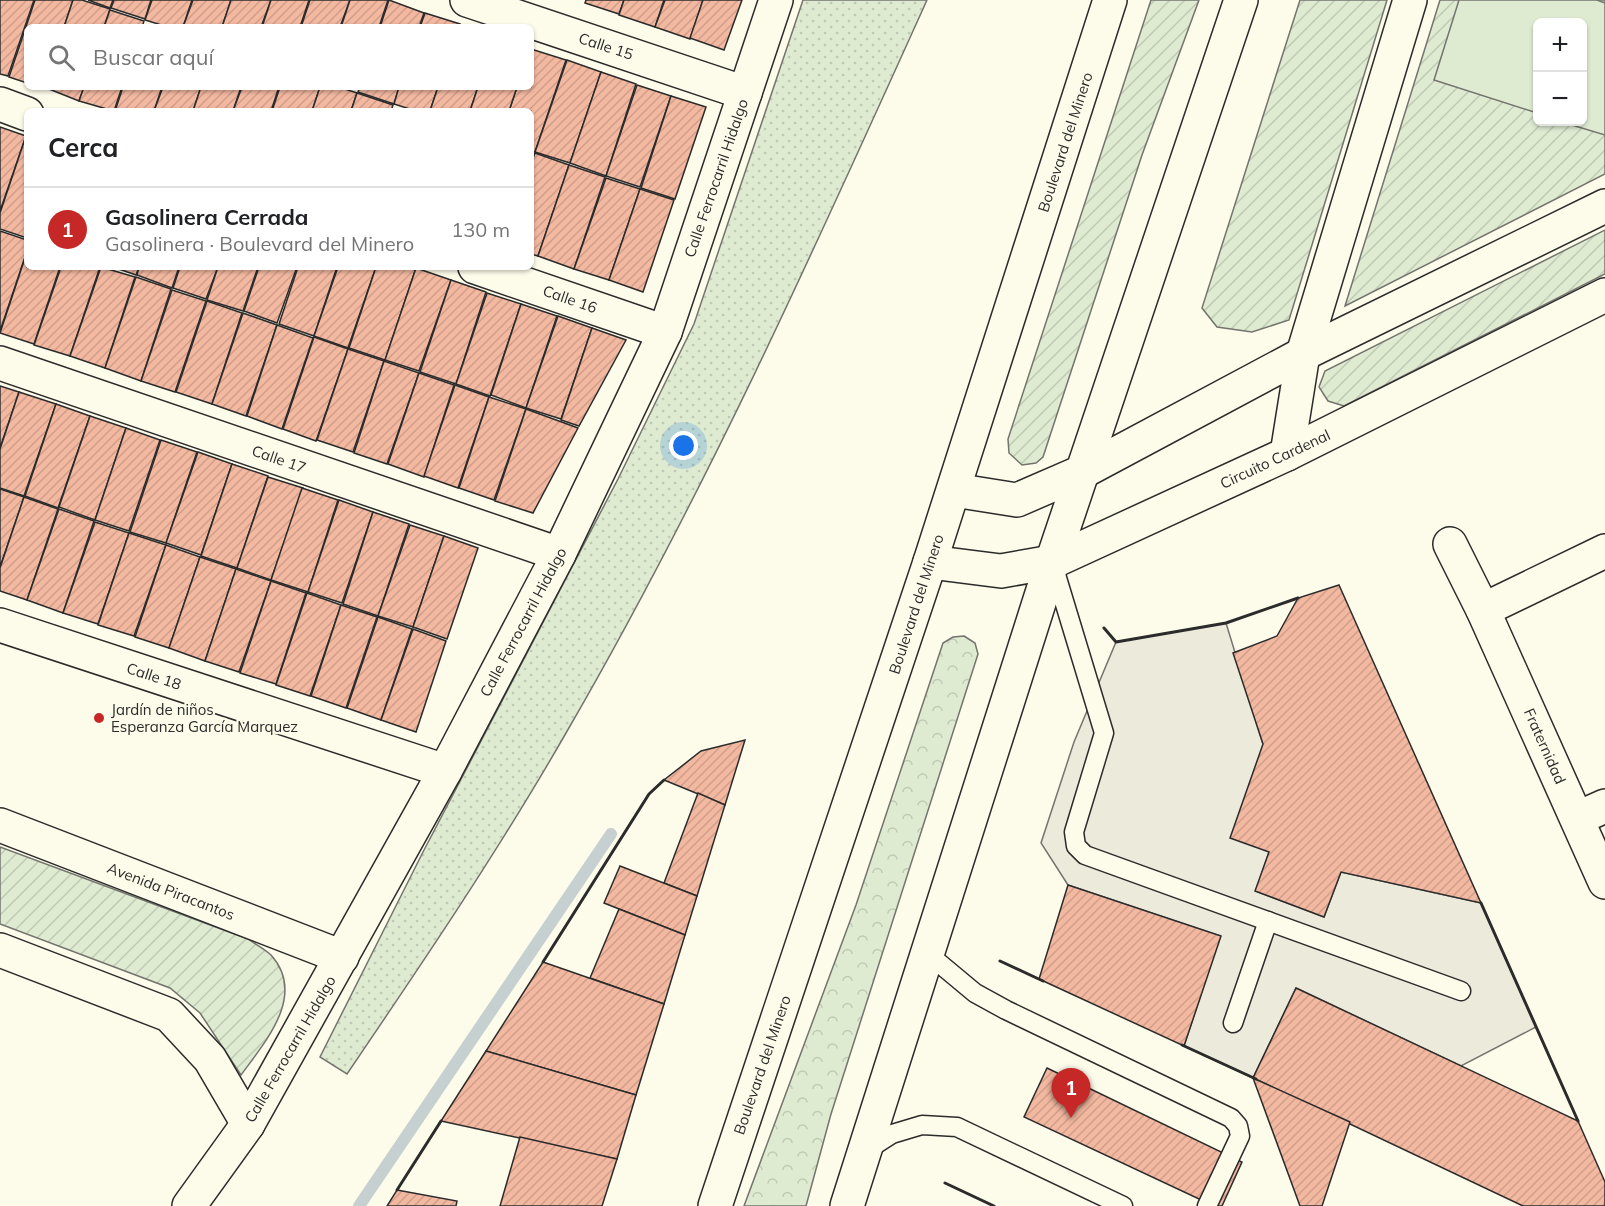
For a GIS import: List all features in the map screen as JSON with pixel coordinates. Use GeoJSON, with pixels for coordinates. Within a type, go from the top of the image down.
{"type":"FeatureCollection","features":[{"type":"Feature","properties":{"kind":"street","name":"Calle 15"},"geometry":{"type":"LineString","coordinates":[[467,0],[745,93]]}},
{"type":"Feature","properties":{"kind":"street","name":"Calle Ferrocarril Hidalgo"},"geometry":{"type":"LineString","coordinates":[[189,1206],[248,1124],[445,771],[559,554],[665,332],[776,0]]}},
{"type":"Feature","properties":{"kind":"street","name":"Boulevard del Minero"},"geometry":{"type":"LineString","coordinates":[[714,1206],[954,490],[1110,0]]}},
{"type":"Feature","properties":{"kind":"street"},"geometry":{"type":"LineString","coordinates":[[847,1206],[1052,562],[1241,0]]}},
{"type":"Feature","properties":{"kind":"street"},"geometry":{"type":"LineString","coordinates":[[1287,454],[1303,354],[1410,0]]}},
{"type":"Feature","properties":{"kind":"street"},"geometry":{"type":"LineString","coordinates":[[0,105],[24,113]]}},
{"type":"Feature","properties":{"kind":"street"},"geometry":{"type":"LineString","coordinates":[[954,490],[1017,500],[1084,471],[1303,354],[1605,206]]}},
{"type":"Feature","properties":{"kind":"street","name":"Calle 16"},"geometry":{"type":"LineString","coordinates":[[484,270],[665,332]]}},
{"type":"Feature","properties":{"kind":"street","name":"Circuito Cardenal"},"geometry":{"type":"LineString","coordinates":[[930,562],[1002,571],[1052,562],[1287,454],[1605,295]]}},
{"type":"Feature","properties":{"kind":"street","name":"Calle 17"},"geometry":{"type":"LineString","coordinates":[[0,363],[559,554]]}},
{"type":"Feature","properties":{"kind":"street","name":"Fraternidad"},"geometry":{"type":"LineString","coordinates":[[1450,544],[1592,812],[1605,882]]}},
{"type":"Feature","properties":{"kind":"street"},"geometry":{"type":"LineString","coordinates":[[1484,610],[1605,551]]}},
{"type":"Feature","properties":{"kind":"street","name":"Calle 18"},"geometry":{"type":"LineString","coordinates":[[0,625],[445,771]]}},
{"type":"Feature","properties":{"kind":"street","name":"Avenida Piracantos"},"geometry":{"type":"LineString","coordinates":[[0,825],[342,957]]}},
{"type":"Feature","properties":{"kind":"street"},"geometry":{"type":"LineString","coordinates":[[0,950],[169,1015],[210,1059],[248,1124]]}},
{"type":"Feature","properties":{"kind":"lane"},"geometry":{"type":"LineString","coordinates":[[1052,562],[1104,733],[1074,832],[1076,846],[1085,855],[1461,991]]}},
{"type":"Feature","properties":{"kind":"lane"},"geometry":{"type":"LineString","coordinates":[[1233,1023],[1268,921]]}},
{"type":"Feature","properties":{"kind":"lane"},"geometry":{"type":"LineString","coordinates":[[927,953],[975,993],[1006,1010],[1231,1118],[1238,1126],[1240,1136],[1207,1206]]}},
{"type":"Feature","properties":{"kind":"lane"},"geometry":{"type":"LineString","coordinates":[[864,1151],[892,1134],[922,1125],[957,1127],[1123,1206]]}},
{"type":"Feature","properties":{"kind":"green space"},"geometry":{"type":"Polygon","coordinates":[[[803,0],[927,0],[756,371],[711,463],[616,644],[514,820],[432,948],[347,1074],[320,1057],[423,852],[618,479],[694,324],[803,0]]]}},
{"type":"Feature","properties":{"kind":"green space"},"geometry":{"type":"Polygon","coordinates":[[[1151,0],[1199,0],[1142,155],[1043,457],[1036,463],[1022,465],[1009,453],[1008,439],[1151,0]]]}},
{"type":"Feature","properties":{"kind":"green space"},"geometry":{"type":"Polygon","coordinates":[[[1300,0],[1387,0],[1289,320],[1252,332],[1217,327],[1202,308],[1300,0]]]}},
{"type":"Feature","properties":{"kind":"green space"},"geometry":{"type":"Polygon","coordinates":[[[1440,0],[1605,0],[1605,174],[1345,306],[1440,0]]]}},
{"type":"Feature","properties":{"kind":"green space"},"geometry":{"type":"Polygon","coordinates":[[[1459,0],[1597,0],[1605,3],[1605,135],[1575,126],[1587,126],[1587,18],[1533,18],[1533,112],[1434,80],[1459,0]]]}},
{"type":"Feature","properties":{"kind":"green space"},"geometry":{"type":"Polygon","coordinates":[[[1605,230],[1605,274],[1344,406],[1328,401],[1319,387],[1325,371],[1605,230]]]}},
{"type":"Feature","properties":{"kind":"green space"},"geometry":{"type":"Polygon","coordinates":[[[964,636],[975,643],[978,654],[831,1114],[806,1206],[744,1206],[856,905],[943,643],[953,637],[964,636]]]}},
{"type":"Feature","properties":{"kind":"green space"},"geometry":{"type":"Polygon","coordinates":[[[0,847],[248,939],[271,955],[281,970],[285,986],[284,1002],[271,1033],[241,1075],[200,1013],[170,988],[0,924],[0,847]]]}},
{"type":"Feature","properties":{"kind":"shaded area"},"geometry":{"type":"Polygon","coordinates":[[[1226,623],[1263,744],[1269,852],[1256,891],[1324,917],[1341,872],[1481,903],[1536,1027],[1461,1066],[1296,988],[1253,1078],[1184,1046],[1220,936],[1068,885],[1041,843],[1074,742],[1116,642],[1226,623]]]}},
{"type":"Feature","properties":{"kind":"building"},"geometry":{"type":"Polygon","coordinates":[[[0,0],[34,0],[8,76],[0,74],[0,0]]]}},
{"type":"Feature","properties":{"kind":"building"},"geometry":{"type":"Polygon","coordinates":[[[35,0],[73,0],[65,24],[27,24],[35,0]]]}},
{"type":"Feature","properties":{"kind":"building"},"geometry":{"type":"Polygon","coordinates":[[[73,0],[82,0],[110,9],[105,24],[65,24],[73,0]]]}},
{"type":"Feature","properties":{"kind":"building"},"geometry":{"type":"Polygon","coordinates":[[[88,0],[113,0],[110,8],[88,0]]]}},
{"type":"Feature","properties":{"kind":"building"},"geometry":{"type":"Polygon","coordinates":[[[114,0],[151,0],[145,19],[111,8],[114,0]]]}},
{"type":"Feature","properties":{"kind":"building"},"geometry":{"type":"Polygon","coordinates":[[[152,0],[192,0],[184,24],[158,24],[145,20],[152,0]]]}},
{"type":"Feature","properties":{"kind":"building"},"geometry":{"type":"Polygon","coordinates":[[[193,0],[231,0],[223,24],[184,24],[193,0]]]}},
{"type":"Feature","properties":{"kind":"building"},"geometry":{"type":"Polygon","coordinates":[[[231,0],[271,0],[262,24],[223,24],[231,0]]]}},
{"type":"Feature","properties":{"kind":"building"},"geometry":{"type":"Polygon","coordinates":[[[271,0],[309,0],[301,24],[263,24],[271,0]]]}},
{"type":"Feature","properties":{"kind":"building"},"geometry":{"type":"Polygon","coordinates":[[[310,0],[350,0],[341,24],[302,24],[310,0]]]}},
{"type":"Feature","properties":{"kind":"building"},"geometry":{"type":"Polygon","coordinates":[[[350,0],[388,0],[380,24],[342,24],[350,0]]]}},
{"type":"Feature","properties":{"kind":"building"},"geometry":{"type":"Polygon","coordinates":[[[389,0],[424,13],[420,24],[381,24],[389,0]]]}},
{"type":"Feature","properties":{"kind":"building"},"geometry":{"type":"Polygon","coordinates":[[[586,0],[624,0],[619,14],[585,3],[586,0]]]}},
{"type":"Feature","properties":{"kind":"building"},"geometry":{"type":"Polygon","coordinates":[[[624,0],[664,0],[655,27],[619,15],[624,0]]]}},
{"type":"Feature","properties":{"kind":"building"},"geometry":{"type":"Polygon","coordinates":[[[665,0],[703,0],[690,39],[655,27],[665,0]]]}},
{"type":"Feature","properties":{"kind":"building"},"geometry":{"type":"Polygon","coordinates":[[[703,0],[742,0],[724,50],[690,38],[703,0]]]}},
{"type":"Feature","properties":{"kind":"building"},"geometry":{"type":"Polygon","coordinates":[[[110,10],[144,21],[143,24],[105,24],[110,10]]]}},
{"type":"Feature","properties":{"kind":"building"},"geometry":{"type":"Polygon","coordinates":[[[425,13],[460,24],[421,24],[425,13]]]}},
{"type":"Feature","properties":{"kind":"building"},"geometry":{"type":"Polygon","coordinates":[[[24,33],[24,82],[9,77],[24,33]]]}},
{"type":"Feature","properties":{"kind":"building"},"geometry":{"type":"Polygon","coordinates":[[[534,50],[566,60],[535,152],[534,108],[510,108],[516,90],[534,90],[534,50]]]}},
{"type":"Feature","properties":{"kind":"building"},"geometry":{"type":"Polygon","coordinates":[[[567,60],[601,72],[570,163],[535,152],[567,60]]]}},
{"type":"Feature","properties":{"kind":"building"},"geometry":{"type":"Polygon","coordinates":[[[601,72],[636,84],[606,176],[570,163],[601,72]]]}},
{"type":"Feature","properties":{"kind":"building"},"geometry":{"type":"Polygon","coordinates":[[[637,85],[671,96],[640,187],[606,176],[637,85]]]}},
{"type":"Feature","properties":{"kind":"building"},"geometry":{"type":"Polygon","coordinates":[[[52,90],[83,90],[79,101],[52,90]]]}},
{"type":"Feature","properties":{"kind":"building"},"geometry":{"type":"Polygon","coordinates":[[[83,90],[121,90],[115,108],[104,108],[79,101],[83,90]]]}},
{"type":"Feature","properties":{"kind":"building"},"geometry":{"type":"Polygon","coordinates":[[[122,90],[161,90],[155,108],[116,108],[122,90]]]}},
{"type":"Feature","properties":{"kind":"building"},"geometry":{"type":"Polygon","coordinates":[[[162,90],[200,90],[194,108],[155,108],[162,90]]]}},
{"type":"Feature","properties":{"kind":"building"},"geometry":{"type":"Polygon","coordinates":[[[200,90],[240,90],[234,108],[194,108],[200,90]]]}},
{"type":"Feature","properties":{"kind":"building"},"geometry":{"type":"Polygon","coordinates":[[[241,90],[278,90],[272,108],[234,108],[241,90]]]}},
{"type":"Feature","properties":{"kind":"building"},"geometry":{"type":"Polygon","coordinates":[[[279,90],[319,90],[313,108],[273,108],[279,90]]]}},
{"type":"Feature","properties":{"kind":"building"},"geometry":{"type":"Polygon","coordinates":[[[319,90],[348,90],[357,93],[352,108],[313,108],[319,90]]]}},
{"type":"Feature","properties":{"kind":"building"},"geometry":{"type":"Polygon","coordinates":[[[359,90],[398,90],[394,104],[358,92],[359,90]]]}},
{"type":"Feature","properties":{"kind":"building"},"geometry":{"type":"Polygon","coordinates":[[[398,90],[437,90],[431,108],[407,108],[394,104],[398,90]]]}},
{"type":"Feature","properties":{"kind":"building"},"geometry":{"type":"Polygon","coordinates":[[[437,90],[477,90],[471,108],[431,108],[437,90]]]}},
{"type":"Feature","properties":{"kind":"building"},"geometry":{"type":"Polygon","coordinates":[[[477,90],[516,90],[510,108],[471,108],[477,90]]]}},
{"type":"Feature","properties":{"kind":"building"},"geometry":{"type":"Polygon","coordinates":[[[357,93],[393,105],[392,108],[352,108],[357,93]]]}},
{"type":"Feature","properties":{"kind":"building"},"geometry":{"type":"Polygon","coordinates":[[[671,96],[706,107],[675,199],[641,188],[671,96]]]}},
{"type":"Feature","properties":{"kind":"building"},"geometry":{"type":"Polygon","coordinates":[[[0,127],[24,135],[24,142],[0,211],[0,127]]]}},
{"type":"Feature","properties":{"kind":"building"},"geometry":{"type":"Polygon","coordinates":[[[24,142],[24,237],[0,229],[0,213],[24,142]]]}},
{"type":"Feature","properties":{"kind":"building"},"geometry":{"type":"Polygon","coordinates":[[[535,153],[569,165],[538,256],[534,255],[535,153]]]}},
{"type":"Feature","properties":{"kind":"building"},"geometry":{"type":"Polygon","coordinates":[[[569,165],[605,177],[574,269],[538,256],[569,165]]]}},
{"type":"Feature","properties":{"kind":"building"},"geometry":{"type":"Polygon","coordinates":[[[606,178],[640,189],[609,280],[574,269],[606,178]]]}},
{"type":"Feature","properties":{"kind":"building"},"geometry":{"type":"Polygon","coordinates":[[[640,189],[674,200],[643,292],[609,280],[640,189]]]}},
{"type":"Feature","properties":{"kind":"building"},"geometry":{"type":"Polygon","coordinates":[[[0,231],[24,239],[24,260],[0,331],[0,231]]]}},
{"type":"Feature","properties":{"kind":"building"},"geometry":{"type":"Polygon","coordinates":[[[24,261],[24,270],[59,270],[34,344],[0,333],[24,261]]]}},
{"type":"Feature","properties":{"kind":"building"},"geometry":{"type":"Polygon","coordinates":[[[60,270],[99,270],[70,356],[34,345],[60,270]]]}},
{"type":"Feature","properties":{"kind":"building"},"geometry":{"type":"Polygon","coordinates":[[[100,270],[111,270],[135,277],[105,368],[70,356],[100,270]]]}},
{"type":"Feature","properties":{"kind":"building"},"geometry":{"type":"Polygon","coordinates":[[[122,270],[138,270],[136,275],[122,270]]]}},
{"type":"Feature","properties":{"kind":"building"},"geometry":{"type":"Polygon","coordinates":[[[138,270],[178,270],[172,288],[137,275],[138,270]]]}},
{"type":"Feature","properties":{"kind":"building"},"geometry":{"type":"Polygon","coordinates":[[[179,270],[217,270],[206,299],[173,288],[179,270]]]}},
{"type":"Feature","properties":{"kind":"building"},"geometry":{"type":"Polygon","coordinates":[[[217,270],[257,270],[243,311],[207,300],[217,270]]]}},
{"type":"Feature","properties":{"kind":"building"},"geometry":{"type":"Polygon","coordinates":[[[258,270],[296,270],[277,323],[244,311],[258,270]]]}},
{"type":"Feature","properties":{"kind":"building"},"geometry":{"type":"Polygon","coordinates":[[[297,270],[336,270],[314,336],[279,324],[297,270]]]}},
{"type":"Feature","properties":{"kind":"building"},"geometry":{"type":"Polygon","coordinates":[[[337,270],[375,270],[348,348],[314,336],[337,270]]]}},
{"type":"Feature","properties":{"kind":"building"},"geometry":{"type":"Polygon","coordinates":[[[375,270],[415,270],[385,360],[349,348],[375,270]]]}},
{"type":"Feature","properties":{"kind":"building"},"geometry":{"type":"Polygon","coordinates":[[[415,270],[451,280],[419,371],[385,360],[415,270]]]}},
{"type":"Feature","properties":{"kind":"building"},"geometry":{"type":"Polygon","coordinates":[[[136,277],[171,289],[141,381],[105,368],[136,277]]]}},
{"type":"Feature","properties":{"kind":"building"},"geometry":{"type":"Polygon","coordinates":[[[451,280],[486,292],[456,384],[420,372],[451,280]]]}},
{"type":"Feature","properties":{"kind":"building"},"geometry":{"type":"Polygon","coordinates":[[[172,290],[206,301],[175,392],[141,381],[172,290]]]}},
{"type":"Feature","properties":{"kind":"building"},"geometry":{"type":"Polygon","coordinates":[[[487,293],[521,304],[490,396],[456,384],[487,293]]]}},
{"type":"Feature","properties":{"kind":"building"},"geometry":{"type":"Polygon","coordinates":[[[207,301],[242,313],[212,404],[176,392],[207,301]]]}},
{"type":"Feature","properties":{"kind":"building"},"geometry":{"type":"Polygon","coordinates":[[[521,304],[557,316],[526,408],[491,395],[521,304]]]}},
{"type":"Feature","properties":{"kind":"building"},"geometry":{"type":"Polygon","coordinates":[[[243,313],[277,325],[246,416],[212,404],[243,313]]]}},
{"type":"Feature","properties":{"kind":"building"},"geometry":{"type":"Polygon","coordinates":[[[558,316],[592,328],[561,419],[526,408],[558,316]]]}},
{"type":"Feature","properties":{"kind":"building"},"geometry":{"type":"Polygon","coordinates":[[[277,325],[313,338],[282,429],[247,416],[277,325]]]}},
{"type":"Feature","properties":{"kind":"building"},"geometry":{"type":"Polygon","coordinates":[[[592,328],[626,340],[579,426],[561,420],[592,328]]]}},
{"type":"Feature","properties":{"kind":"building"},"geometry":{"type":"Polygon","coordinates":[[[314,337],[348,349],[316,441],[283,429],[314,337]]]}},
{"type":"Feature","properties":{"kind":"building"},"geometry":{"type":"Polygon","coordinates":[[[348,349],[384,361],[353,452],[317,440],[348,349]]]}},
{"type":"Feature","properties":{"kind":"building"},"geometry":{"type":"Polygon","coordinates":[[[384,361],[419,373],[387,464],[354,453],[384,361]]]}},
{"type":"Feature","properties":{"kind":"building"},"geometry":{"type":"Polygon","coordinates":[[[419,373],[454,385],[424,477],[388,464],[419,373]]]}},
{"type":"Feature","properties":{"kind":"building"},"geometry":{"type":"Polygon","coordinates":[[[455,385],[489,397],[458,488],[424,476],[455,385]]]}},
{"type":"Feature","properties":{"kind":"building"},"geometry":{"type":"Polygon","coordinates":[[[0,386],[19,392],[0,448],[0,386]]]}},
{"type":"Feature","properties":{"kind":"building"},"geometry":{"type":"Polygon","coordinates":[[[19,392],[56,404],[24,496],[0,488],[0,449],[19,392]]]}},
{"type":"Feature","properties":{"kind":"building"},"geometry":{"type":"Polygon","coordinates":[[[489,397],[526,409],[494,500],[459,488],[489,397]]]}},
{"type":"Feature","properties":{"kind":"building"},"geometry":{"type":"Polygon","coordinates":[[[56,404],[90,416],[58,508],[25,496],[56,404]]]}},
{"type":"Feature","properties":{"kind":"building"},"geometry":{"type":"Polygon","coordinates":[[[526,409],[578,428],[533,513],[495,501],[526,409]]]}},
{"type":"Feature","properties":{"kind":"building"},"geometry":{"type":"Polygon","coordinates":[[[90,416],[126,428],[95,520],[59,507],[90,416]]]}},
{"type":"Feature","properties":{"kind":"building"},"geometry":{"type":"Polygon","coordinates":[[[126,428],[160,440],[129,531],[95,520],[126,428]]]}},
{"type":"Feature","properties":{"kind":"building"},"geometry":{"type":"Polygon","coordinates":[[[161,440],[197,452],[166,543],[130,532],[161,440]]]}},
{"type":"Feature","properties":{"kind":"building"},"geometry":{"type":"Polygon","coordinates":[[[198,452],[232,464],[201,555],[166,543],[198,452]]]}},
{"type":"Feature","properties":{"kind":"building"},"geometry":{"type":"Polygon","coordinates":[[[232,464],[268,476],[237,568],[201,556],[232,464]]]}},
{"type":"Feature","properties":{"kind":"building"},"geometry":{"type":"Polygon","coordinates":[[[268,477],[303,488],[271,580],[237,568],[268,477]]]}},
{"type":"Feature","properties":{"kind":"building"},"geometry":{"type":"Polygon","coordinates":[[[302,488],[338,500],[308,592],[271,580],[302,488]]]}},
{"type":"Feature","properties":{"kind":"building"},"geometry":{"type":"Polygon","coordinates":[[[0,489],[24,497],[0,567],[0,489]]]}},
{"type":"Feature","properties":{"kind":"building"},"geometry":{"type":"Polygon","coordinates":[[[24,497],[58,509],[27,600],[0,591],[0,568],[24,497]]]}},
{"type":"Feature","properties":{"kind":"building"},"geometry":{"type":"Polygon","coordinates":[[[339,500],[373,512],[342,603],[308,592],[339,500]]]}},
{"type":"Feature","properties":{"kind":"building"},"geometry":{"type":"Polygon","coordinates":[[[59,509],[94,521],[63,613],[27,600],[59,509]]]}},
{"type":"Feature","properties":{"kind":"building"},"geometry":{"type":"Polygon","coordinates":[[[373,512],[409,524],[378,616],[343,604],[373,512]]]}},
{"type":"Feature","properties":{"kind":"building"},"geometry":{"type":"Polygon","coordinates":[[[95,522],[129,533],[98,624],[63,613],[95,522]]]}},
{"type":"Feature","properties":{"kind":"building"},"geometry":{"type":"Polygon","coordinates":[[[410,525],[444,536],[413,627],[378,616],[410,525]]]}},
{"type":"Feature","properties":{"kind":"building"},"geometry":{"type":"Polygon","coordinates":[[[129,533],[166,545],[134,636],[98,625],[129,533]]]}},
{"type":"Feature","properties":{"kind":"building"},"geometry":{"type":"Polygon","coordinates":[[[444,536],[478,548],[447,639],[413,627],[444,536]]]}},
{"type":"Feature","properties":{"kind":"building"},"geometry":{"type":"Polygon","coordinates":[[[166,545],[200,557],[169,648],[135,637],[166,545]]]}},
{"type":"Feature","properties":{"kind":"building"},"geometry":{"type":"Polygon","coordinates":[[[200,557],[236,569],[205,661],[169,648],[200,557]]]}},
{"type":"Feature","properties":{"kind":"building"},"geometry":{"type":"Polygon","coordinates":[[[236,569],[271,581],[239,672],[205,661],[236,569]]]}},
{"type":"Feature","properties":{"kind":"building"},"geometry":{"type":"Polygon","coordinates":[[[271,581],[306,593],[276,684],[240,673],[271,581]]]}},
{"type":"Feature","properties":{"kind":"building"},"geometry":{"type":"Polygon","coordinates":[[[1339,585],[1481,903],[1341,872],[1324,917],[1255,891],[1269,852],[1230,838],[1263,744],[1233,653],[1277,636],[1298,598],[1339,585]]]}},
{"type":"Feature","properties":{"kind":"building"},"geometry":{"type":"Polygon","coordinates":[[[307,593],[341,605],[310,696],[276,685],[307,593]]]}},
{"type":"Feature","properties":{"kind":"building"},"geometry":{"type":"Polygon","coordinates":[[[341,605],[377,617],[346,708],[311,696],[341,605]]]}},
{"type":"Feature","properties":{"kind":"building"},"geometry":{"type":"Polygon","coordinates":[[[378,617],[412,629],[381,720],[347,708],[378,617]]]}},
{"type":"Feature","properties":{"kind":"building"},"geometry":{"type":"Polygon","coordinates":[[[413,629],[446,641],[416,732],[381,720],[413,629]]]}},
{"type":"Feature","properties":{"kind":"building"},"geometry":{"type":"Polygon","coordinates":[[[745,740],[725,805],[664,780],[701,751],[745,740]]]}},
{"type":"Feature","properties":{"kind":"building"},"geometry":{"type":"Polygon","coordinates":[[[698,793],[725,805],[697,896],[664,883],[698,793]]]}},
{"type":"Feature","properties":{"kind":"building"},"geometry":{"type":"Polygon","coordinates":[[[620,866],[697,896],[685,935],[604,903],[620,866]]]}},
{"type":"Feature","properties":{"kind":"building"},"geometry":{"type":"Polygon","coordinates":[[[1068,885],[1221,936],[1184,1046],[1039,979],[1068,885]]]}},
{"type":"Feature","properties":{"kind":"building"},"geometry":{"type":"Polygon","coordinates":[[[619,909],[685,935],[664,1004],[590,978],[619,909]]]}},
{"type":"Feature","properties":{"kind":"building"},"geometry":{"type":"Polygon","coordinates":[[[543,962],[664,1004],[636,1095],[486,1051],[543,962]]]}},
{"type":"Feature","properties":{"kind":"building"},"geometry":{"type":"Polygon","coordinates":[[[1296,988],[1578,1121],[1605,1182],[1605,1206],[1523,1206],[1253,1078],[1296,988]]]}},
{"type":"Feature","properties":{"kind":"building"},"geometry":{"type":"Polygon","coordinates":[[[486,1051],[636,1095],[617,1159],[441,1121],[486,1051]]]}},
{"type":"Feature","properties":{"kind":"building"},"geometry":{"type":"Polygon","coordinates":[[[1047,1068],[1242,1162],[1222,1206],[1214,1206],[1024,1117],[1047,1068]]]}},
{"type":"Feature","properties":{"kind":"building"},"geometry":{"type":"Polygon","coordinates":[[[1253,1078],[1350,1122],[1322,1206],[1300,1206],[1253,1078]]]}},
{"type":"Feature","properties":{"kind":"building"},"geometry":{"type":"Polygon","coordinates":[[[520,1137],[617,1159],[602,1206],[500,1206],[520,1137]]]}},
{"type":"Feature","properties":{"kind":"building"},"geometry":{"type":"Polygon","coordinates":[[[397,1190],[457,1201],[456,1206],[387,1206],[397,1190]]]}},
{"type":"Feature","properties":{"kind":"waterway"},"geometry":{"type":"LineString","coordinates":[[359,1206],[611,834]]}},
{"type":"Feature","properties":{"kind":"wall"},"geometry":{"type":"LineString","coordinates":[[1104,628],[1116,642],[1226,623],[1298,598]]}},
{"type":"Feature","properties":{"kind":"wall"},"geometry":{"type":"LineString","coordinates":[[543,962],[649,794],[664,780]]}},
{"type":"Feature","properties":{"kind":"wall"},"geometry":{"type":"LineString","coordinates":[[1481,903],[1578,1121]]}},
{"type":"Feature","properties":{"kind":"wall"},"geometry":{"type":"LineString","coordinates":[[1000,961],[1043,981]]}},
{"type":"Feature","properties":{"kind":"wall"},"geometry":{"type":"LineString","coordinates":[[1182,1045],[1256,1079]]}},
{"type":"Feature","properties":{"kind":"wall"},"geometry":{"type":"LineString","coordinates":[[397,1190],[441,1121]]}},
{"type":"Feature","properties":{"kind":"wall"},"geometry":{"type":"LineString","coordinates":[[945,1183],[994,1206]]}},
{"type":"Feature","properties":{"kind":"place","name":"Jardín de niños Esperanza García Marquez"},"geometry":{"type":"Point","coordinates":[99,718]}},
{"type":"Feature","properties":{"kind":"place","name":"Gasolinera Cerrada"},"geometry":{"type":"Point","coordinates":[1071,1118]}}]}
